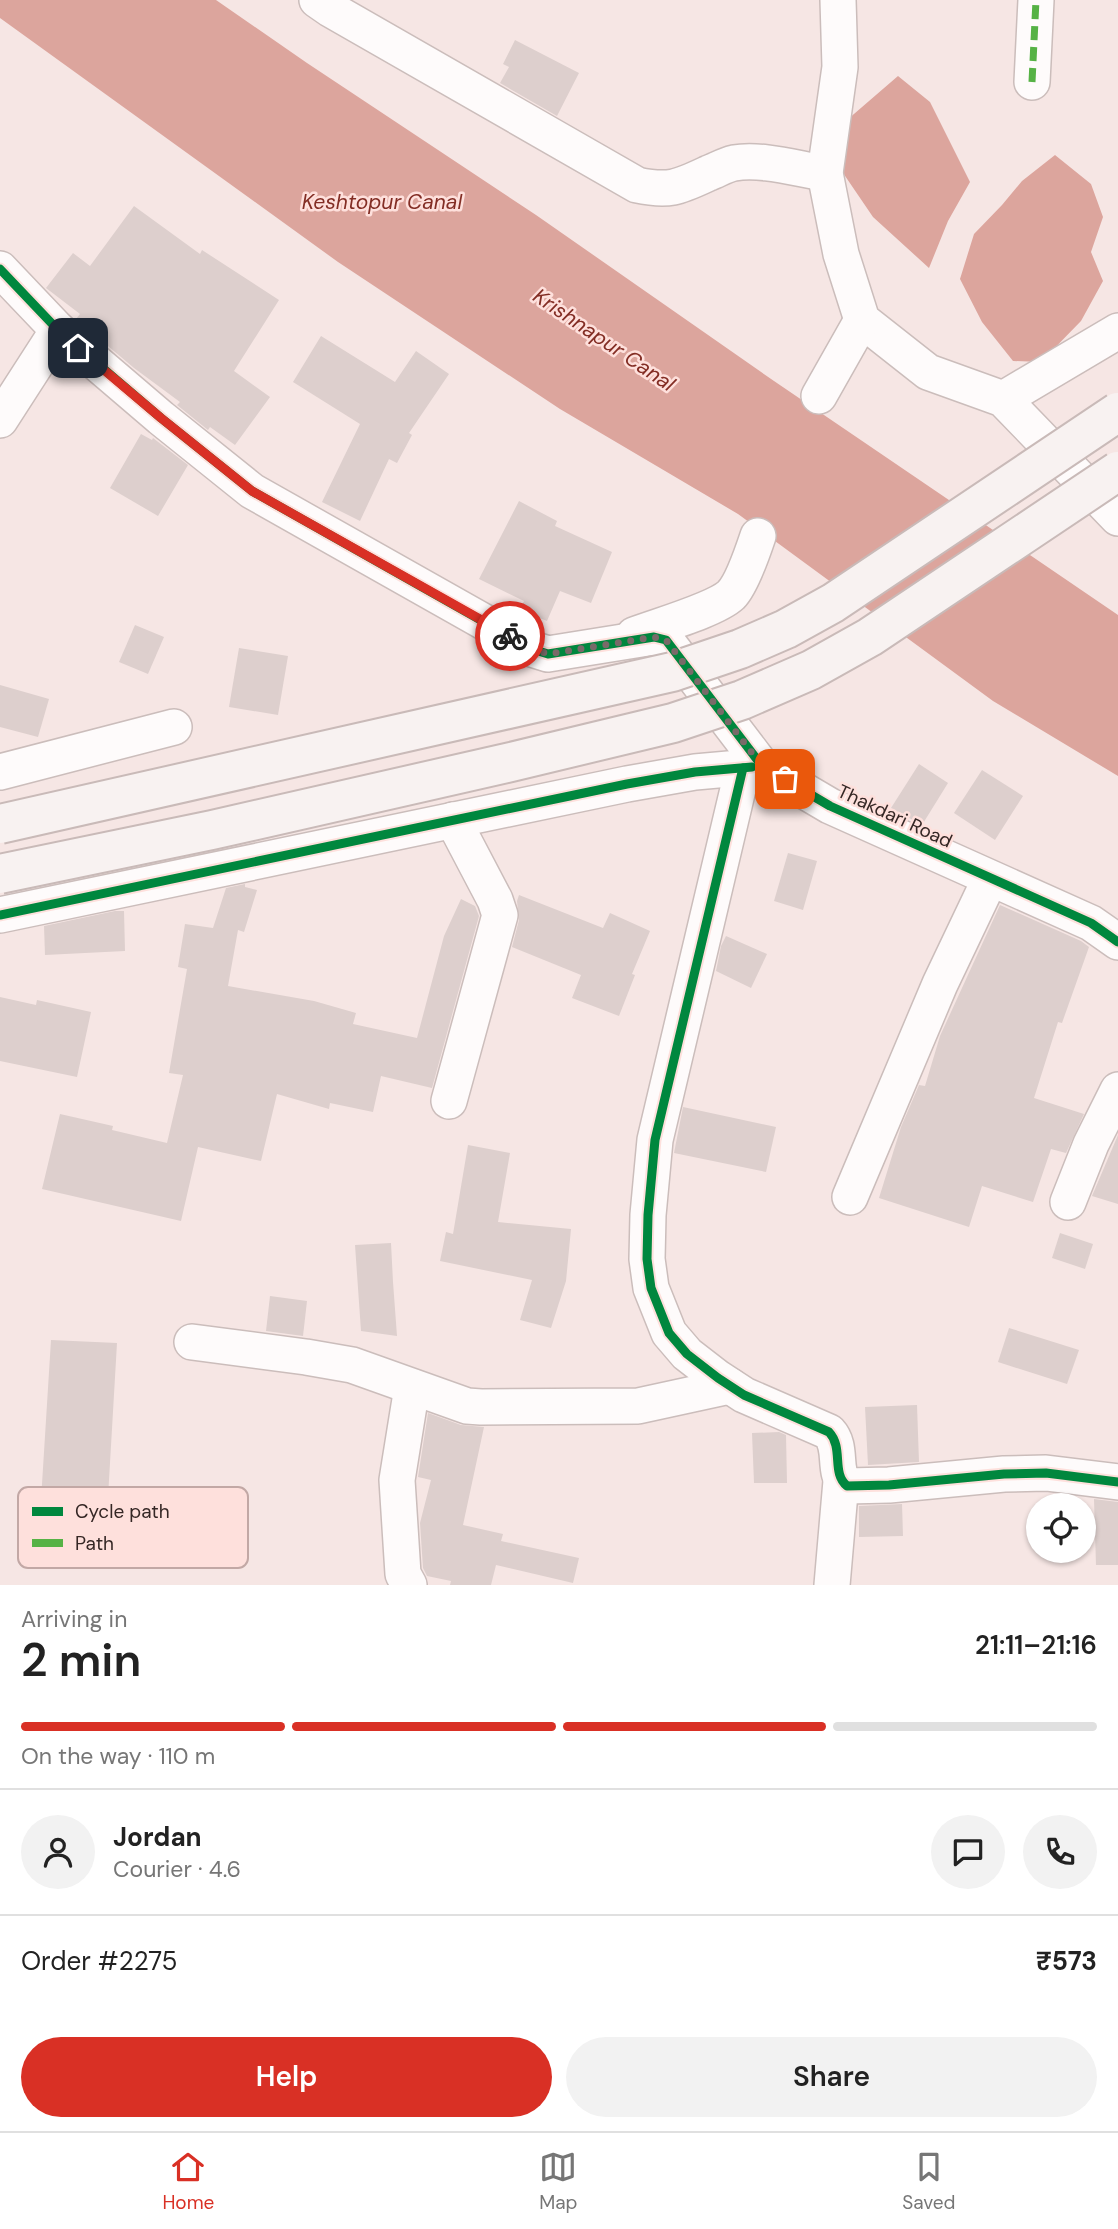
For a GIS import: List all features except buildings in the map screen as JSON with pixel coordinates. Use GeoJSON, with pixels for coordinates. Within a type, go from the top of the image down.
{"type":"FeatureCollection","features":[{"type":"Feature","properties":{"kind":"main road"},"geometry":{"type":"LineString","coordinates":[[0,824],[658,675],[740,649],[786,629],[833,603],[1118,412]]}},
{"type":"Feature","properties":{"kind":"main road"},"geometry":{"type":"LineString","coordinates":[[0,874],[212,830],[537,756],[673,723],[741,700],[811,670],[870,637],[1118,471]]}},
{"type":"Feature","properties":{"kind":"street"},"geometry":{"type":"LineString","coordinates":[[317,0],[637,185],[659,190],[684,185],[737,163],[752,162],[825,173]]}},
{"type":"Feature","properties":{"kind":"street"},"geometry":{"type":"LineString","coordinates":[[838,0],[840,67],[825,173],[841,254],[862,320],[928,372],[1003,399],[1118,518]]}},
{"type":"Feature","properties":{"kind":"street"},"geometry":{"type":"LineString","coordinates":[[1032,82],[1036,0]]}},
{"type":"Feature","properties":{"kind":"street","name":"Thakdari Road"},"geometry":{"type":"LineString","coordinates":[[0,269],[58,330],[252,491],[533,649],[557,654],[654,637],[666,640],[753,767],[830,806],[1091,923],[1118,942]]}},
{"type":"Feature","properties":{"kind":"street"},"geometry":{"type":"LineString","coordinates":[[819,396],[862,320]]}},
{"type":"Feature","properties":{"kind":"street"},"geometry":{"type":"LineString","coordinates":[[0,420],[58,330]]}},
{"type":"Feature","properties":{"kind":"street"},"geometry":{"type":"LineString","coordinates":[[1003,399],[1118,331]]}},
{"type":"Feature","properties":{"kind":"street"},"geometry":{"type":"LineString","coordinates":[[601,647],[717,604],[732,594],[758,536]]}},
{"type":"Feature","properties":{"kind":"street"},"geometry":{"type":"LineString","coordinates":[[0,772],[174,727]]}},
{"type":"Feature","properties":{"kind":"street"},"geometry":{"type":"LineString","coordinates":[[0,915],[627,784],[695,772],[753,767],[655,1140],[648,1215],[648,1259],[651,1289],[669,1333],[687,1354],[744,1395],[829,1432],[836,1439],[841,1481],[832,1585]]}},
{"type":"Feature","properties":{"kind":"street"},"geometry":{"type":"LineString","coordinates":[[449,1101],[500,915],[495,900],[453,820]]}},
{"type":"Feature","properties":{"kind":"street"},"geometry":{"type":"LineString","coordinates":[[850,1197],[940,984],[990,878]]}},
{"type":"Feature","properties":{"kind":"street"},"geometry":{"type":"LineString","coordinates":[[1068,1202],[1091,1144],[1118,1090]]}},
{"type":"Feature","properties":{"kind":"street"},"geometry":{"type":"LineString","coordinates":[[192,1342],[335,1361],[467,1406],[638,1406],[730,1385]]}},
{"type":"Feature","properties":{"kind":"street"},"geometry":{"type":"LineString","coordinates":[[409,1585],[403,1574],[397,1480],[412,1387]]}},
{"type":"Feature","properties":{"kind":"street"},"geometry":{"type":"LineString","coordinates":[[841,1481],[853,1487],[1046,1473],[1118,1482]]}},
{"type":"Feature","properties":{"kind":"water","name":"Keshtopur Canal"},"geometry":{"type":"Polygon","coordinates":[[[0,0],[216,0],[536,215],[1118,615],[1118,776],[993,701],[738,514],[560,409],[338,262],[0,18],[0,0]]]}},
{"type":"Feature","properties":{"kind":"water"},"geometry":{"type":"Polygon","coordinates":[[[898,76],[930,102],[970,182],[948,221],[929,268],[873,217],[841,170],[847,120],[898,76]]]}},
{"type":"Feature","properties":{"kind":"water"},"geometry":{"type":"Polygon","coordinates":[[[1055,155],[1091,184],[1103,217],[1091,252],[1103,281],[1081,321],[1041,362],[1013,361],[982,322],[960,279],[974,234],[1022,181],[1055,155]]]}},
{"type":"Feature","properties":{"kind":"marked path"},"geometry":{"type":"LineString","coordinates":[[1032,82],[1036,0]]}},
{"type":"Feature","properties":{"kind":"cycle path"},"geometry":{"type":"LineString","coordinates":[[0,269],[58,330],[252,491],[532,649],[548,654],[654,637],[666,640],[762,766],[830,806],[1091,923],[1118,942]]}},
{"type":"Feature","properties":{"kind":"cycle path"},"geometry":{"type":"LineString","coordinates":[[0,915],[627,784],[695,772],[752,767]]}},
{"type":"Feature","properties":{"kind":"cycle path"},"geometry":{"type":"LineString","coordinates":[[743,768],[655,1140],[647,1259],[651,1288],[669,1333],[687,1354],[744,1395],[829,1432],[836,1445],[842,1481],[847,1486],[1046,1473],[1118,1482]]}},
{"type":"Feature","properties":{"kind":"way so far"},"geometry":{"type":"LineString","coordinates":[[510,636],[548,654],[643,638],[666,640],[762,766],[785,779]]}},
{"type":"Feature","properties":{"kind":"route"},"geometry":{"type":"LineString","coordinates":[[78,348],[252,491],[510,636]]}},
{"type":"Feature","properties":{"kind":"water label","name":"Krishnapur Canal"},"geometry":{"type":"Point","coordinates":[604,340]}}]}
